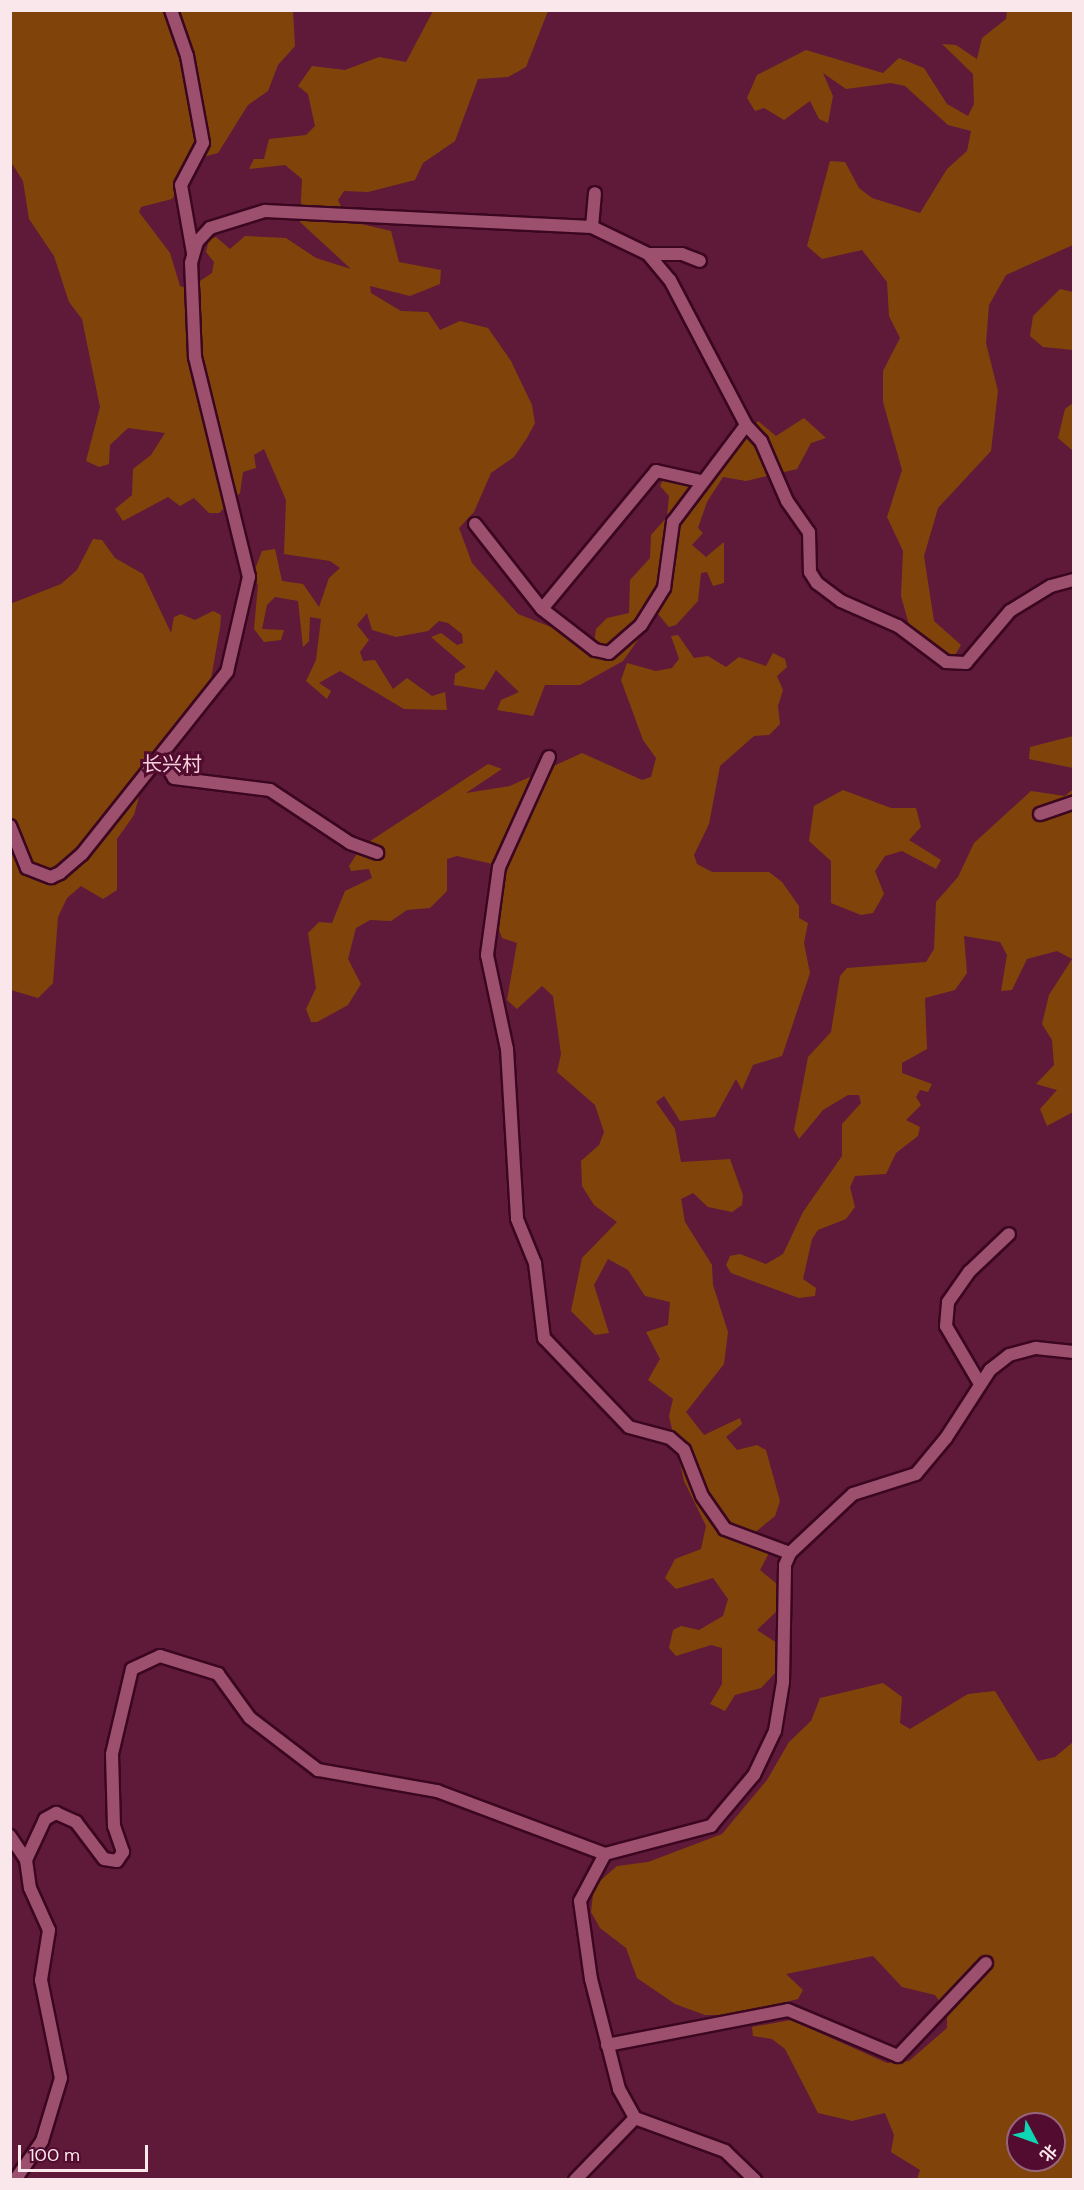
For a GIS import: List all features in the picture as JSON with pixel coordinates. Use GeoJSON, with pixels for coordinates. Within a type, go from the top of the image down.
{"type":"FeatureCollection","features":[{"type":"Feature","properties":{"kind":"street"},"geometry":{"type":"LineString","coordinates":[[10,826],[27,868],[51,877],[60,873],[162,758],[227,672],[249,577],[195,357],[194,254],[181,184],[203,143],[187,56],[171,10]]}},
{"type":"Feature","properties":{"kind":"street"},"geometry":{"type":"LineString","coordinates":[[592,227],[595,193]]}},
{"type":"Feature","properties":{"kind":"street"},"geometry":{"type":"LineString","coordinates":[[194,254],[210,228],[265,211],[592,227],[648,254],[670,280],[715,358],[746,425],[761,441],[787,501],[809,532],[810,572],[817,583],[841,601],[898,626],[946,662],[966,663],[1010,611],[1051,586],[1074,580]]}},
{"type":"Feature","properties":{"kind":"street"},"geometry":{"type":"LineString","coordinates":[[648,254],[682,254],[700,261]]}},
{"type":"Feature","properties":{"kind":"street"},"geometry":{"type":"LineString","coordinates":[[475,524],[542,609],[595,650],[609,653],[623,644],[664,588],[673,522],[700,481],[746,425]]}},
{"type":"Feature","properties":{"kind":"street"},"geometry":{"type":"LineString","coordinates":[[542,609],[657,471],[700,481]]}},
{"type":"Feature","properties":{"kind":"street"},"geometry":{"type":"LineString","coordinates":[[549,757],[499,867],[487,955],[507,1049],[517,1219],[536,1263],[544,1338],[629,1426],[670,1438],[684,1450],[702,1496],[725,1529],[790,1552]]}},
{"type":"Feature","properties":{"kind":"street"},"geometry":{"type":"LineString","coordinates":[[162,758],[174,778],[270,790],[350,843],[377,853]]}},
{"type":"Feature","properties":{"kind":"street"},"geometry":{"type":"LineString","coordinates":[[1040,814],[1074,802]]}},
{"type":"Feature","properties":{"kind":"street"},"geometry":{"type":"LineString","coordinates":[[980,1384],[946,1326],[948,1302],[969,1272],[1009,1234]]}},
{"type":"Feature","properties":{"kind":"street"},"geometry":{"type":"LineString","coordinates":[[26,1860],[45,1819],[56,1813],[76,1822],[104,1859],[117,1861],[123,1852],[114,1826],[112,1754],[132,1669],[160,1656],[218,1674],[250,1718],[318,1770],[437,1791],[605,1854],[711,1826],[754,1775],[775,1731],[783,1682],[784,1565],[790,1552],[853,1494],[916,1474],[946,1438],[980,1384],[1009,1354],[1036,1348],[1074,1352]]}},
{"type":"Feature","properties":{"kind":"street"},"geometry":{"type":"LineString","coordinates":[[10,1836],[26,1860],[30,1888],[49,1930],[41,1980],[61,2078],[42,2140],[15,2180]]}},
{"type":"Feature","properties":{"kind":"street"},"geometry":{"type":"LineString","coordinates":[[605,1854],[580,1901],[607,2045],[619,2089],[634,2118],[725,2151],[755,2180]]}},
{"type":"Feature","properties":{"kind":"street"},"geometry":{"type":"LineString","coordinates":[[607,2045],[788,2010],[898,2056],[986,1963]]}},
{"type":"Feature","properties":{"kind":"street"},"geometry":{"type":"LineString","coordinates":[[575,2180],[634,2118]]}},
{"type":"Feature","properties":{"kind":"shaded area"},"geometry":{"type":"Polygon","coordinates":[[[10,11],[293,11],[295,46],[278,65],[268,91],[248,105],[218,153],[203,157],[172,199],[141,207],[139,212],[170,253],[180,286],[188,289],[212,273],[214,262],[206,252],[209,239],[216,237],[230,249],[245,236],[286,238],[316,258],[351,269],[300,222],[302,179],[285,165],[249,169],[254,159],[264,159],[269,139],[306,135],[315,126],[308,94],[298,86],[312,66],[345,70],[379,57],[406,62],[433,11],[548,11],[526,67],[508,77],[478,79],[455,141],[423,163],[415,180],[368,192],[344,191],[338,200],[348,221],[391,231],[399,262],[441,270],[440,284],[410,296],[370,286],[371,293],[401,311],[428,312],[440,330],[460,321],[488,328],[511,361],[532,405],[535,423],[527,438],[514,457],[491,473],[474,512],[459,528],[472,563],[518,614],[594,644],[596,629],[607,618],[629,613],[630,580],[650,558],[651,535],[667,517],[669,496],[660,486],[664,478],[702,488],[758,421],[776,436],[804,418],[826,438],[811,443],[797,469],[746,481],[723,477],[707,502],[698,528],[703,533],[692,545],[706,557],[724,542],[724,583],[713,586],[707,572],[701,573],[698,601],[676,625],[669,627],[657,613],[623,661],[580,685],[545,685],[533,716],[497,710],[501,700],[519,692],[496,670],[484,690],[454,685],[455,674],[466,667],[431,637],[441,633],[457,645],[463,643],[462,634],[448,623],[439,621],[428,631],[396,637],[372,630],[367,613],[357,625],[369,640],[360,652],[363,661],[375,660],[393,689],[407,678],[432,696],[445,692],[447,710],[404,709],[340,671],[319,683],[331,691],[327,699],[306,681],[316,660],[321,619],[310,617],[309,641],[303,647],[298,601],[275,597],[267,605],[262,629],[284,630],[281,640],[264,642],[254,629],[258,585],[253,574],[262,551],[275,549],[282,581],[303,584],[319,607],[329,578],[340,568],[330,561],[284,554],[286,500],[264,449],[254,455],[256,468],[243,472],[240,493],[219,513],[209,513],[194,498],[180,506],[168,497],[123,521],[115,509],[132,495],[133,469],[151,455],[165,433],[128,428],[110,445],[109,464],[99,467],[86,461],[100,407],[82,319],[69,302],[54,256],[29,219],[23,181],[11,162],[10,11]]]}},
{"type":"Feature","properties":{"kind":"shaded area"},"geometry":{"type":"Polygon","coordinates":[[[1007,11],[1073,11],[1073,245],[1006,275],[989,305],[986,343],[998,391],[991,451],[938,508],[924,556],[934,621],[961,645],[954,657],[909,625],[901,596],[903,551],[887,517],[902,470],[883,402],[883,371],[900,338],[889,316],[887,282],[862,250],[822,259],[807,246],[830,161],[845,162],[859,188],[872,198],[920,213],[947,169],[967,151],[971,131],[948,125],[905,86],[891,83],[846,89],[823,73],[833,96],[828,123],[819,119],[810,101],[784,120],[764,108],[755,111],[747,98],[757,75],[806,50],[883,73],[899,58],[924,68],[947,104],[968,116],[974,104],[973,74],[942,44],[956,45],[977,59],[982,38],[1006,19],[1007,11]]]}},
{"type":"Feature","properties":{"kind":"shaded area"},"geometry":{"type":"Polygon","coordinates":[[[1060,289],[1073,292],[1073,350],[1043,347],[1030,336],[1033,316],[1060,289]]]}},
{"type":"Feature","properties":{"kind":"shaded area"},"geometry":{"type":"Polygon","coordinates":[[[1073,403],[1073,451],[1058,438],[1065,409],[1073,403]]]}},
{"type":"Feature","properties":{"kind":"shaded area"},"geometry":{"type":"Polygon","coordinates":[[[93,539],[102,540],[115,558],[143,574],[171,633],[174,617],[181,614],[195,620],[213,611],[221,615],[220,628],[211,679],[149,760],[134,815],[117,839],[117,890],[103,899],[81,886],[67,898],[58,917],[53,983],[38,998],[11,990],[10,604],[61,584],[77,570],[93,539]]]}},
{"type":"Feature","properties":{"kind":"shaded area"},"geometry":{"type":"Polygon","coordinates":[[[678,635],[694,658],[708,656],[726,667],[739,657],[766,666],[773,653],[785,659],[787,667],[777,676],[783,690],[778,706],[780,724],[769,735],[754,736],[720,766],[709,824],[694,855],[697,864],[712,872],[769,872],[782,882],[799,906],[799,918],[808,923],[804,943],[810,973],[782,1056],[753,1065],[742,1090],[736,1079],[715,1117],[680,1121],[664,1096],[656,1102],[675,1129],[681,1162],[730,1159],[743,1195],[742,1205],[732,1212],[708,1207],[693,1193],[681,1199],[685,1222],[712,1265],[713,1285],[728,1332],[724,1364],[686,1412],[704,1435],[740,1418],[742,1424],[726,1437],[737,1450],[757,1445],[766,1450],[780,1501],[775,1516],[753,1534],[770,1551],[760,1570],[777,1584],[778,1610],[757,1630],[777,1643],[777,1671],[761,1688],[735,1695],[725,1711],[710,1704],[722,1684],[722,1648],[711,1645],[676,1656],[669,1648],[673,1630],[681,1626],[699,1630],[723,1616],[728,1599],[713,1578],[676,1589],[665,1578],[675,1559],[701,1549],[706,1526],[684,1481],[669,1416],[673,1399],[648,1380],[660,1359],[646,1332],[668,1325],[670,1302],[645,1296],[628,1270],[608,1259],[594,1285],[609,1333],[595,1335],[571,1311],[582,1258],[617,1222],[594,1205],[582,1186],[581,1161],[599,1145],[604,1132],[595,1105],[557,1072],[561,1054],[553,996],[542,986],[517,1009],[507,1000],[517,943],[502,938],[499,930],[506,867],[457,856],[447,859],[447,891],[430,908],[407,910],[391,921],[370,920],[356,928],[348,959],[361,984],[348,1005],[317,1022],[311,1022],[306,1009],[316,988],[308,933],[319,922],[332,923],[345,891],[372,878],[369,869],[351,871],[349,866],[361,847],[488,764],[502,769],[466,793],[510,786],[582,753],[642,780],[651,777],[656,758],[643,740],[621,680],[627,663],[656,671],[672,668],[679,659],[671,636],[678,635]]]}},
{"type":"Feature","properties":{"kind":"shaded area"},"geometry":{"type":"Polygon","coordinates":[[[1073,736],[1073,768],[1029,759],[1030,747],[1073,736]]]}},
{"type":"Feature","properties":{"kind":"shaded area"},"geometry":{"type":"Polygon","coordinates":[[[1073,789],[1073,1112],[1047,1126],[1040,1109],[1057,1090],[1036,1084],[1054,1065],[1052,1040],[1042,1024],[1049,995],[1072,959],[1057,951],[1027,959],[1012,990],[1001,991],[1007,955],[1000,942],[964,936],[967,973],[955,990],[925,998],[927,1049],[902,1063],[902,1073],[932,1084],[928,1092],[920,1090],[916,1097],[921,1105],[906,1120],[920,1127],[918,1136],[896,1153],[886,1174],[855,1176],[850,1187],[855,1207],[846,1219],[818,1230],[812,1239],[803,1279],[816,1288],[815,1296],[799,1298],[731,1273],[726,1265],[730,1256],[740,1254],[766,1264],[783,1254],[803,1212],[842,1156],[842,1124],[861,1103],[859,1095],[848,1095],[823,1110],[799,1139],[794,1130],[808,1057],[831,1032],[840,976],[847,968],[926,962],[934,949],[936,902],[958,877],[974,843],[1031,791],[1065,796],[1073,789]]]}},
{"type":"Feature","properties":{"kind":"shaded area"},"geometry":{"type":"Polygon","coordinates":[[[843,790],[891,808],[916,808],[921,827],[909,840],[941,860],[936,869],[902,851],[885,856],[875,871],[884,894],[873,913],[861,915],[831,903],[831,861],[809,841],[814,806],[843,790]]]}},
{"type":"Feature","properties":{"kind":"shaded area"},"geometry":{"type":"Polygon","coordinates":[[[883,1683],[902,1697],[900,1723],[910,1729],[968,1694],[995,1691],[1038,1761],[1055,1757],[1073,1742],[1073,2179],[917,2179],[920,2170],[891,2152],[894,2135],[885,2113],[852,2121],[818,2113],[785,2049],[772,2039],[753,2036],[752,2027],[791,2020],[887,2063],[909,2061],[947,2028],[947,2012],[935,1995],[902,1987],[873,1956],[786,1974],[803,1990],[798,1999],[731,2015],[705,2015],[675,2004],[637,1978],[626,1948],[600,1928],[591,1912],[594,1886],[617,1866],[648,1862],[722,1834],[767,1780],[789,1742],[811,1721],[820,1698],[883,1683]]]}},
{"type":"Feature","properties":{"kind":"district","name":"长兴村"},"geometry":{"type":"Point","coordinates":[172,764]}}]}
